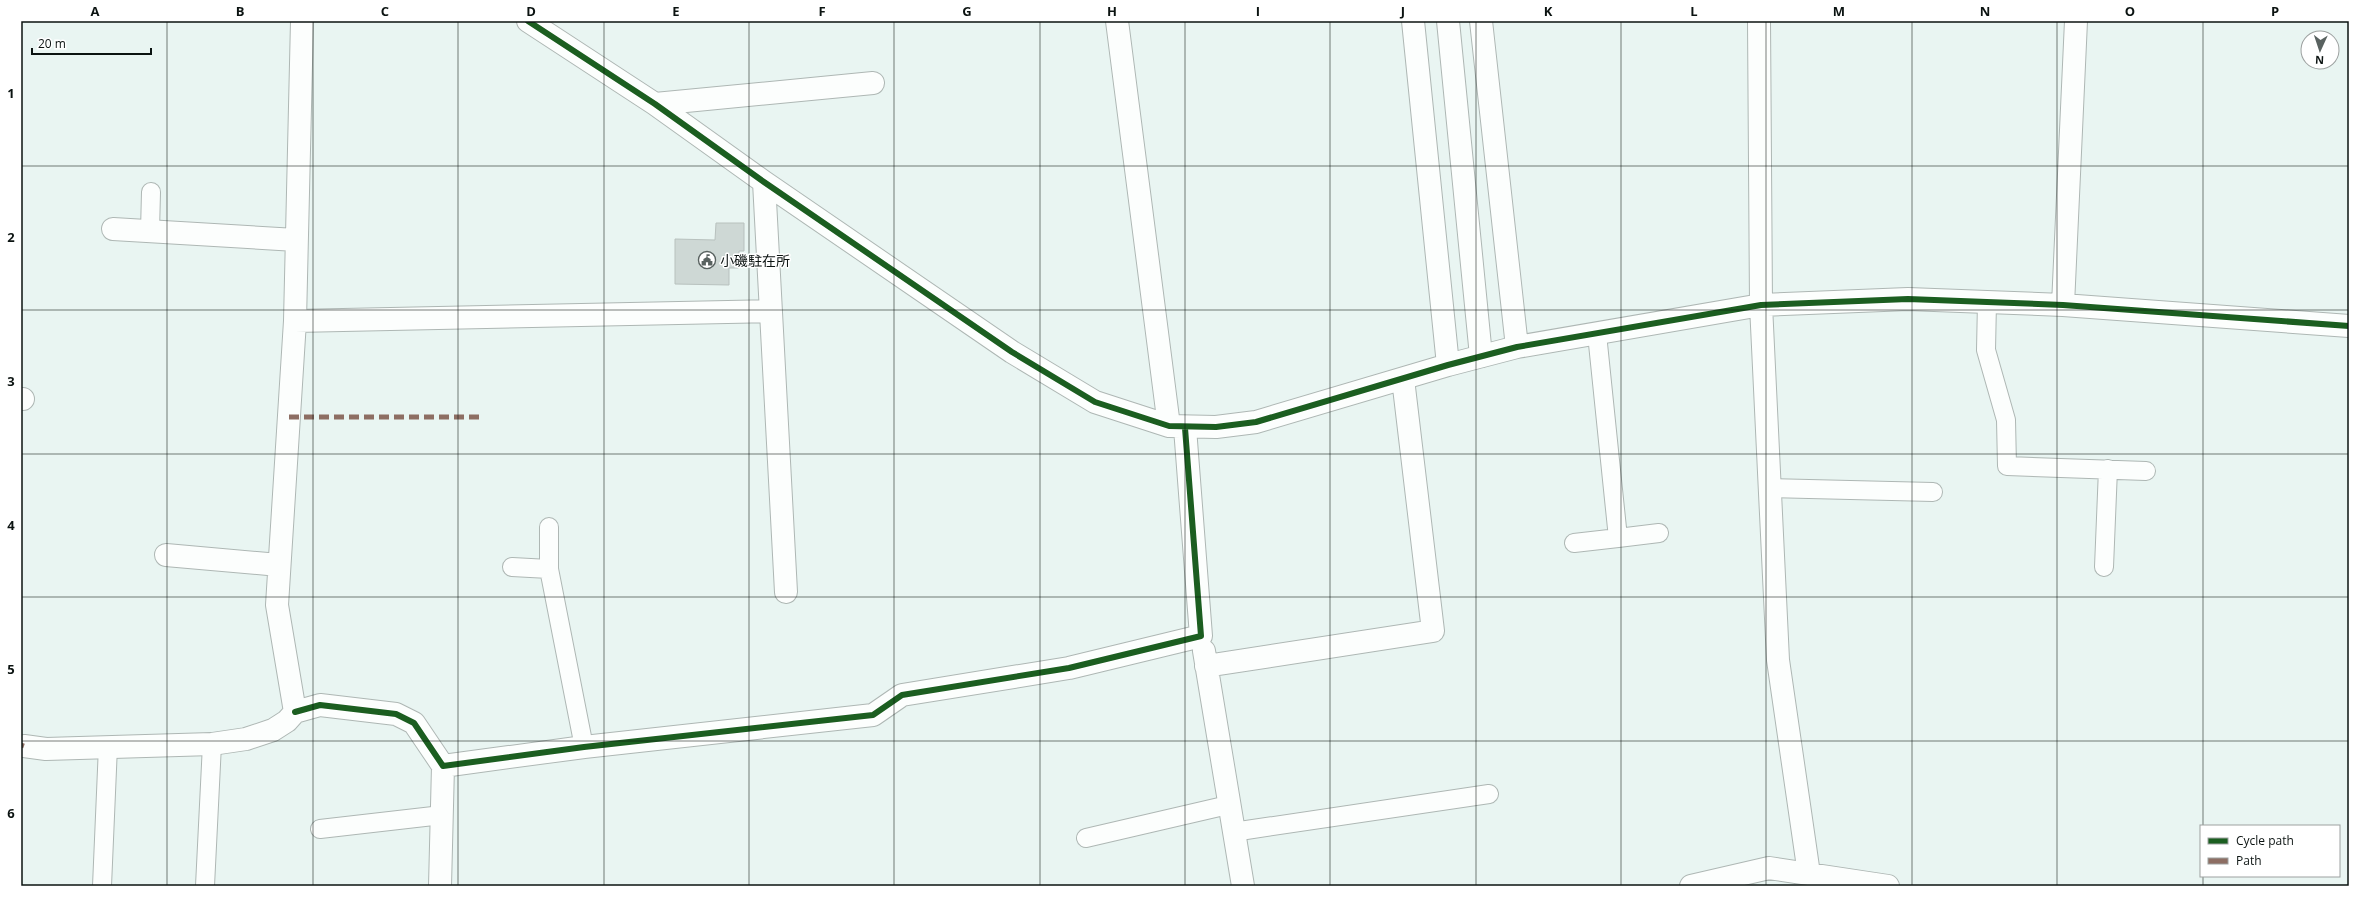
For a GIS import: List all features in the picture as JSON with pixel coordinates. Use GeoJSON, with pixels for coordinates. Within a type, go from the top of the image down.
{"type":"FeatureCollection","features":[{"type":"Feature","properties":{"kind":"street"},"geometry":{"type":"LineString","coordinates":[[295,712],[277,605],[295,321],[302,21]]}},
{"type":"Feature","properties":{"kind":"street"},"geometry":{"type":"LineString","coordinates":[[528,21],[655,104],[764,182],[1012,352],[1095,402],[1177,427],[1256,422],[1448,365],[1517,347],[1762,305],[1908,299],[2063,305],[2349,326]]}},
{"type":"Feature","properties":{"kind":"street"},"geometry":{"type":"LineString","coordinates":[[1117,21],[1177,427],[1201,636],[1228,805],[1243,886]]}},
{"type":"Feature","properties":{"kind":"street"},"geometry":{"type":"LineString","coordinates":[[1413,21],[1448,365]]}},
{"type":"Feature","properties":{"kind":"street"},"geometry":{"type":"LineString","coordinates":[[1448,21],[1481,356]]}},
{"type":"Feature","properties":{"kind":"street"},"geometry":{"type":"LineString","coordinates":[[1481,21],[1517,347]]}},
{"type":"Feature","properties":{"kind":"street"},"geometry":{"type":"LineString","coordinates":[[1759,21],[1762,305],[1778,660],[1809,874]]}},
{"type":"Feature","properties":{"kind":"street"},"geometry":{"type":"LineString","coordinates":[[2063,305],[2076,21]]}},
{"type":"Feature","properties":{"kind":"street"},"geometry":{"type":"LineString","coordinates":[[655,104],[873,83]]}},
{"type":"Feature","properties":{"kind":"street"},"geometry":{"type":"LineString","coordinates":[[764,182],[786,592]]}},
{"type":"Feature","properties":{"kind":"street"},"geometry":{"type":"LineString","coordinates":[[113,229],[296,240]]}},
{"type":"Feature","properties":{"kind":"street"},"geometry":{"type":"LineString","coordinates":[[295,321],[770,311]]}},
{"type":"Feature","properties":{"kind":"street"},"geometry":{"type":"LineString","coordinates":[[1206,666],[1434,631],[1403,379]]}},
{"type":"Feature","properties":{"kind":"street"},"geometry":{"type":"LineString","coordinates":[[166,555],[279,564]]}},
{"type":"Feature","properties":{"kind":"street"},"geometry":{"type":"LineString","coordinates":[[443,766],[584,747],[873,715],[902,696],[1069,668],[1201,636]]}},
{"type":"Feature","properties":{"kind":"street"},"geometry":{"type":"LineString","coordinates":[[24,746],[46,749],[212,744],[259,736],[287,721],[295,712],[320,705],[396,714],[414,723],[443,766],[440,886]]}},
{"type":"Feature","properties":{"kind":"street"},"geometry":{"type":"LineString","coordinates":[[1691,886],[1769,868],[1888,886]]}},
{"type":"Feature","properties":{"kind":"lane"},"geometry":{"type":"LineString","coordinates":[[150,192],[150,231]]}},
{"type":"Feature","properties":{"kind":"lane"},"geometry":{"type":"LineString","coordinates":[[1987,302],[1986,350],[2006,420],[2007,466],[2146,471]]}},
{"type":"Feature","properties":{"kind":"lane"},"geometry":{"type":"LineString","coordinates":[[1597,334],[1618,538]]}},
{"type":"Feature","properties":{"kind":"lane"},"geometry":{"type":"LineString","coordinates":[[2104,566],[2108,469]]}},
{"type":"Feature","properties":{"kind":"lane"},"geometry":{"type":"LineString","coordinates":[[1771,488],[1933,492]]}},
{"type":"Feature","properties":{"kind":"lane"},"geometry":{"type":"LineString","coordinates":[[549,527],[549,569],[584,747]]}},
{"type":"Feature","properties":{"kind":"lane"},"geometry":{"type":"LineString","coordinates":[[1574,543],[1659,533]]}},
{"type":"Feature","properties":{"kind":"lane"},"geometry":{"type":"LineString","coordinates":[[512,568],[549,569]]}},
{"type":"Feature","properties":{"kind":"lane"},"geometry":{"type":"LineString","coordinates":[[205,886],[212,744]]}},
{"type":"Feature","properties":{"kind":"lane"},"geometry":{"type":"LineString","coordinates":[[102,886],[108,746]]}},
{"type":"Feature","properties":{"kind":"lane"},"geometry":{"type":"LineString","coordinates":[[1233,832],[1489,794]]}},
{"type":"Feature","properties":{"kind":"lane"},"geometry":{"type":"LineString","coordinates":[[1086,838],[1228,805]]}},
{"type":"Feature","properties":{"kind":"lane"},"geometry":{"type":"LineString","coordinates":[[320,829],[442,815]]}},
{"type":"Feature","properties":{"kind":"building","name":"小磯駐在所"},"geometry":{"type":"Polygon","coordinates":[[[716,223],[744,223],[744,251],[739,251],[739,268],[729,268],[729,285],[675,284],[675,239],[715,240],[716,223]]]}},
{"type":"Feature","properties":{"kind":"marked path"},"geometry":{"type":"LineString","coordinates":[[289,417],[481,417]]}},
{"type":"Feature","properties":{"kind":"cycle path"},"geometry":{"type":"LineString","coordinates":[[528,21],[655,104],[764,182],[1012,352],[1095,402],[1169,426],[1216,427],[1256,422],[1448,365],[1517,347],[1761,305],[1908,299],[2063,305],[2349,326]]}},
{"type":"Feature","properties":{"kind":"cycle path"},"geometry":{"type":"LineString","coordinates":[[295,712],[320,705],[396,714],[414,723],[443,766],[584,747],[873,715],[902,695],[1069,668],[1201,636],[1185,428]]}},
{"type":"Feature","properties":{"kind":"place","name":"小磯駐在所"},"geometry":{"type":"Point","coordinates":[707,260]}}]}
